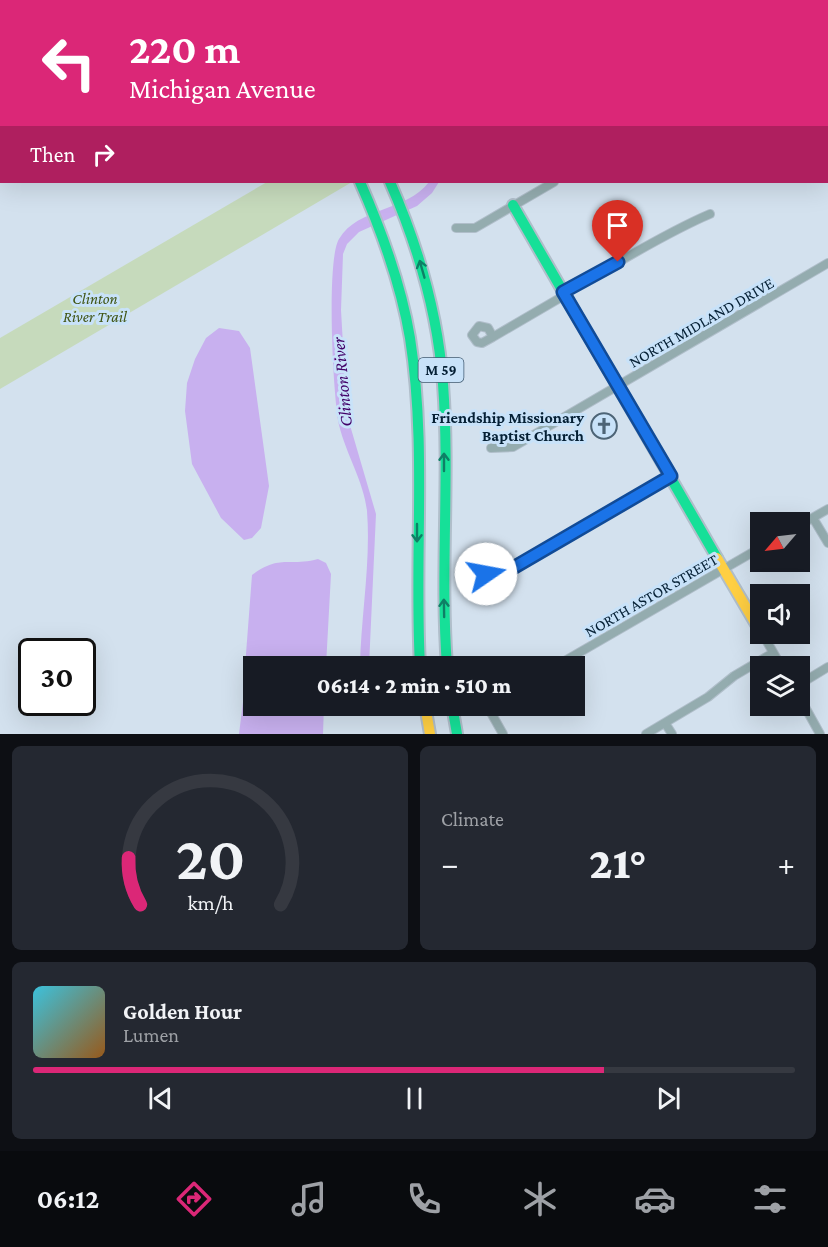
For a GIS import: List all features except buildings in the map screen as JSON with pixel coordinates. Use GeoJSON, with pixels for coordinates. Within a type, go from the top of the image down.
{"type":"FeatureCollection","features":[{"type":"Feature","properties":{"kind":"main road","name":"M 59"},"geometry":{"type":"LineString","coordinates":[[360,183],[383,236],[406,313],[415,378],[420,656]]}},
{"type":"Feature","properties":{"kind":"main road","name":"M 59"},"geometry":{"type":"LineString","coordinates":[[392,186],[408,225],[433,309],[443,383],[444,610],[446,656]]}},
{"type":"Feature","properties":{"kind":"main road"},"geometry":{"type":"LineString","coordinates":[[513,205],[750,613]]}},
{"type":"Feature","properties":{"kind":"main road"},"geometry":{"type":"LineString","coordinates":[[424,716],[425,734]]}},
{"type":"Feature","properties":{"kind":"main road"},"geometry":{"type":"LineString","coordinates":[[426,716],[430,734]]}},
{"type":"Feature","properties":{"kind":"main road"},"geometry":{"type":"LineString","coordinates":[[454,716],[458,734]]}},
{"type":"Feature","properties":{"kind":"street"},"geometry":{"type":"LineString","coordinates":[[456,228],[475,228],[552,183]]}},
{"type":"Feature","properties":{"kind":"street"},"geometry":{"type":"LineString","coordinates":[[494,337],[661,236],[710,214]]}},
{"type":"Feature","properties":{"kind":"street","name":"NORTH MIDLAND DRIVE"},"geometry":{"type":"LineString","coordinates":[[491,448],[513,447],[828,263]]}},
{"type":"Feature","properties":{"kind":"street"},"geometry":{"type":"LineString","coordinates":[[486,574],[506,572],[671,476]]}},
{"type":"Feature","properties":{"kind":"street"},"geometry":{"type":"LineString","coordinates":[[810,520],[828,509]]}},
{"type":"Feature","properties":{"kind":"street"},"geometry":{"type":"LineString","coordinates":[[813,518],[828,543]]}},
{"type":"Feature","properties":{"kind":"street","name":"NORTH ASTOR STREET"},"geometry":{"type":"LineString","coordinates":[[573,656],[750,554]]}},
{"type":"Feature","properties":{"kind":"street"},"geometry":{"type":"LineString","coordinates":[[768,644],[775,656]]}},
{"type":"Feature","properties":{"kind":"street"},"geometry":{"type":"LineString","coordinates":[[646,734],[773,653]]}},
{"type":"Feature","properties":{"kind":"street"},"geometry":{"type":"LineString","coordinates":[[810,678],[828,667]]}},
{"type":"Feature","properties":{"kind":"street"},"geometry":{"type":"LineString","coordinates":[[495,716],[503,734]]}},
{"type":"Feature","properties":{"kind":"street"},"geometry":{"type":"LineString","coordinates":[[810,716],[820,734]]}},
{"type":"Feature","properties":{"kind":"street"},"geometry":{"type":"LineString","coordinates":[[665,723],[672,734]]}},
{"type":"Feature","properties":{"kind":"green space","name":"Clinton River Trail"},"geometry":{"type":"Polygon","coordinates":[[[265,183],[350,183],[0,389],[0,338],[265,183]]]}},
{"type":"Feature","properties":{"kind":"water","name":"Clinton River"},"geometry":{"type":"Polygon","coordinates":[[[428,183],[438,183],[432,193],[417,206],[359,232],[347,244],[343,254],[341,310],[347,415],[376,514],[369,656],[361,656],[368,550],[367,511],[362,489],[342,436],[337,410],[332,329],[335,252],[339,239],[358,221],[408,199],[428,183]]]}},
{"type":"Feature","properties":{"kind":"water"},"geometry":{"type":"Polygon","coordinates":[[[219,328],[239,331],[250,348],[269,486],[261,528],[252,538],[244,540],[221,518],[192,464],[185,411],[187,383],[195,359],[206,338],[219,328]]]}},
{"type":"Feature","properties":{"kind":"water"},"geometry":{"type":"Polygon","coordinates":[[[318,559],[326,563],[331,574],[327,656],[246,656],[252,575],[278,563],[318,559]]]}},
{"type":"Feature","properties":{"kind":"water"},"geometry":{"type":"Polygon","coordinates":[[[243,702],[243,716],[324,716],[323,734],[239,734],[243,702]]]}},
{"type":"Feature","properties":{"kind":"traffic: fast"},"geometry":{"type":"LineString","coordinates":[[360,183],[396,278],[410,338],[418,419],[420,656]]}},
{"type":"Feature","properties":{"kind":"traffic: fast"},"geometry":{"type":"LineString","coordinates":[[390,183],[418,256],[437,332],[445,419],[444,596],[446,656]]}},
{"type":"Feature","properties":{"kind":"traffic: fast"},"geometry":{"type":"LineString","coordinates":[[513,205],[717,558]]}},
{"type":"Feature","properties":{"kind":"traffic: fast"},"geometry":{"type":"LineString","coordinates":[[454,716],[457,734]]}},
{"type":"Feature","properties":{"kind":"traffic: slow"},"geometry":{"type":"LineString","coordinates":[[717,558],[750,614]]}},
{"type":"Feature","properties":{"kind":"traffic: slow"},"geometry":{"type":"LineString","coordinates":[[427,716],[430,734]]}},
{"type":"Feature","properties":{"kind":"place","name":"Friendship Missionary Baptist Church"},"geometry":{"type":"Point","coordinates":[604,426]}},
{"type":"Feature","properties":{"kind":"route"},"geometry":{"type":"LineString","coordinates":[[486,574],[506,572],[671,476],[563,292],[618,262]]}}]}
